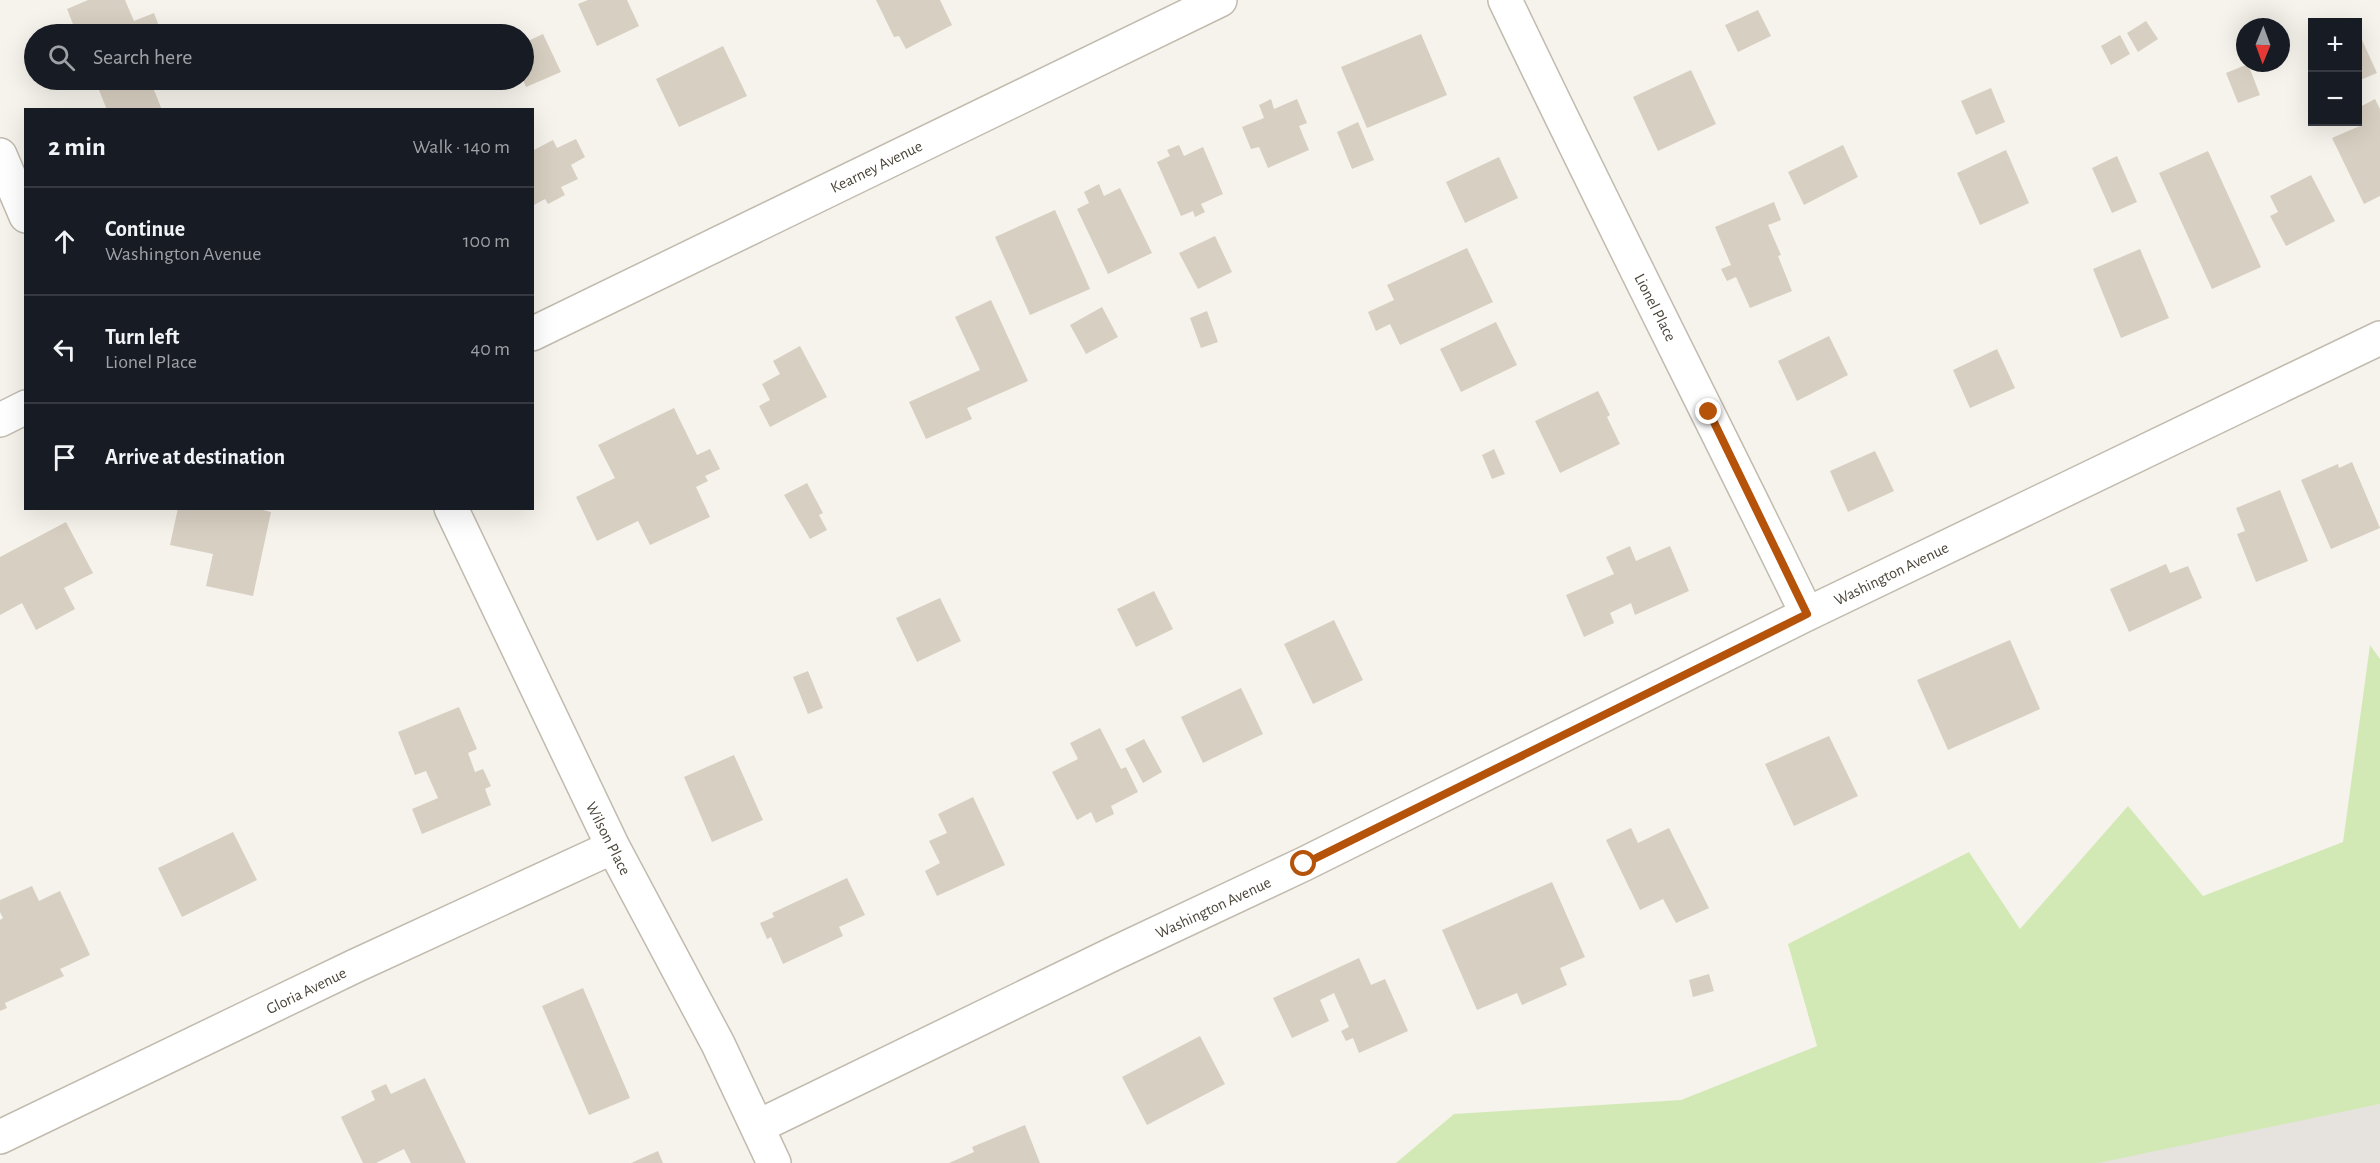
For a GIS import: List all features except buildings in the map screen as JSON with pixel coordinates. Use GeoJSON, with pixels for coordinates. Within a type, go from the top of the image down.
{"type":"FeatureCollection","features":[{"type":"Feature","properties":{"kind":"street","name":"Kearney Avenue"},"geometry":{"type":"LineString","coordinates":[[534,333],[1220,0]]}},
{"type":"Feature","properties":{"kind":"street","name":"Lionel Place"},"geometry":{"type":"LineString","coordinates":[[1505,0],[1588,174],[1709,412],[1807,614]]}},
{"type":"Feature","properties":{"kind":"street"},"geometry":{"type":"LineString","coordinates":[[0,155],[24,211]]}},
{"type":"Feature","properties":{"kind":"street","name":"Washington Avenue"},"geometry":{"type":"LineString","coordinates":[[757,1127],[1114,953],[1304,864],[1807,614],[2380,338]]}},
{"type":"Feature","properties":{"kind":"street"},"geometry":{"type":"LineString","coordinates":[[0,420],[24,408]]}},
{"type":"Feature","properties":{"kind":"street","name":"Wilson Place"},"geometry":{"type":"LineString","coordinates":[[452,510],[613,847],[718,1044],[774,1163]]}},
{"type":"Feature","properties":{"kind":"street","name":"Gloria Avenue"},"geometry":{"type":"LineString","coordinates":[[0,1137],[355,966],[613,847]]}},
{"type":"Feature","properties":{"kind":"shaded area"},"geometry":{"type":"Polygon","coordinates":[[[2380,1104],[2380,1163],[2098,1163],[2098,1162],[2380,1104]]]}},
{"type":"Feature","properties":{"kind":"green space"},"geometry":{"type":"Polygon","coordinates":[[[2370,645],[2380,659],[2380,1104],[2098,1163],[1396,1163],[1454,1114],[1681,1100],[1817,1046],[1788,944],[1969,852],[2020,929],[2128,806],[2203,896],[2343,842],[2370,645]]]}},
{"type":"Feature","properties":{"kind":"route"},"geometry":{"type":"LineString","coordinates":[[1304,864],[1807,614],[1709,412]]}}]}
